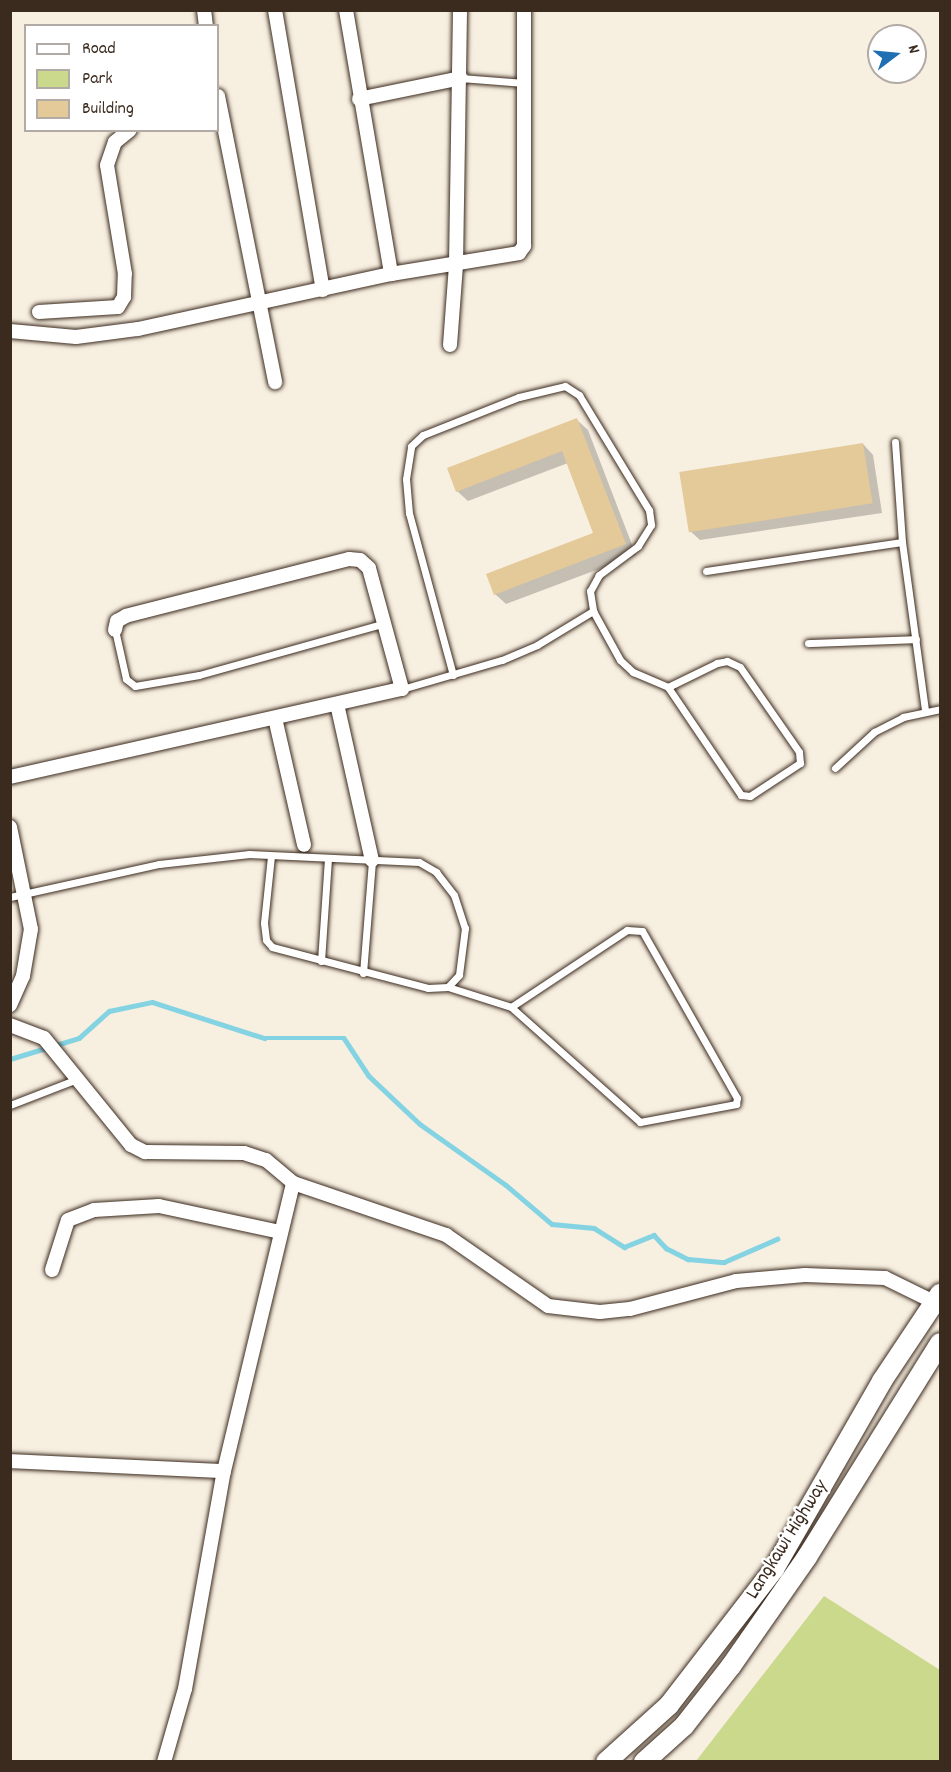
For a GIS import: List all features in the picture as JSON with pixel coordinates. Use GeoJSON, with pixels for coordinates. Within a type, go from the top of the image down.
{"type":"FeatureCollection","features":[{"type":"Feature","properties":{"kind":"main road","name":"Langkawi Highway"},"geometry":{"type":"LineString","coordinates":[[606,1761],[669,1705],[711,1655],[774,1569],[882,1382],[938,1298]]}},
{"type":"Feature","properties":{"kind":"main road","name":"Langkawi Highway"},"geometry":{"type":"LineString","coordinates":[[644,1761],[684,1726],[731,1666],[807,1557],[940,1343]]}},
{"type":"Feature","properties":{"kind":"street"},"geometry":{"type":"LineString","coordinates":[[275,10],[323,290]]}},
{"type":"Feature","properties":{"kind":"street"},"geometry":{"type":"LineString","coordinates":[[346,10],[359,99],[391,274]]}},
{"type":"Feature","properties":{"kind":"street"},"geometry":{"type":"LineString","coordinates":[[450,345],[456,265],[461,78],[460,10]]}},
{"type":"Feature","properties":{"kind":"street"},"geometry":{"type":"LineString","coordinates":[[10,331],[76,337],[138,329],[391,274],[512,257],[524,246],[524,10]]}},
{"type":"Feature","properties":{"kind":"street"},"geometry":{"type":"LineString","coordinates":[[359,99],[461,78]]}},
{"type":"Feature","properties":{"kind":"street"},"geometry":{"type":"LineString","coordinates":[[219,101],[275,381]]}},
{"type":"Feature","properties":{"kind":"street"},"geometry":{"type":"LineString","coordinates":[[39,312],[118,307],[124,297],[125,274],[107,165],[115,142],[128,132]]}},
{"type":"Feature","properties":{"kind":"street"},"geometry":{"type":"LineString","coordinates":[[10,777],[402,689],[369,568],[360,560],[349,559],[126,616],[117,621],[115,630]]}},
{"type":"Feature","properties":{"kind":"street"},"geometry":{"type":"LineString","coordinates":[[337,704],[372,860]]}},
{"type":"Feature","properties":{"kind":"street"},"geometry":{"type":"LineString","coordinates":[[274,718],[304,845]]}},
{"type":"Feature","properties":{"kind":"street"},"geometry":{"type":"LineString","coordinates":[[10,827],[26,894],[31,945],[10,1005]]}},
{"type":"Feature","properties":{"kind":"street"},"geometry":{"type":"LineString","coordinates":[[10,1025],[44,1038],[131,1145],[145,1152],[244,1153],[266,1160],[293,1183],[446,1235],[472,1249],[519,1288],[548,1306],[564,1310],[600,1312],[630,1309],[736,1281],[805,1275],[885,1278],[938,1298]]}},
{"type":"Feature","properties":{"kind":"street"},"geometry":{"type":"LineString","coordinates":[[164,1761],[185,1689],[224,1471],[293,1183]]}},
{"type":"Feature","properties":{"kind":"street"},"geometry":{"type":"LineString","coordinates":[[52,1270],[68,1220],[94,1210],[159,1206],[280,1232]]}},
{"type":"Feature","properties":{"kind":"street"},"geometry":{"type":"LineString","coordinates":[[10,1461],[224,1471]]}},
{"type":"Feature","properties":{"kind":"lane"},"geometry":{"type":"LineString","coordinates":[[461,78],[524,83]]}},
{"type":"Feature","properties":{"kind":"lane"},"geometry":{"type":"LineString","coordinates":[[453,675],[409,513],[406,478],[411,446],[423,435],[550,387],[565,386],[579,395],[649,510],[651,525],[638,546],[599,575],[590,591],[593,611],[620,660],[633,672],[668,687],[741,795],[750,796],[800,763],[799,752],[740,667],[728,661],[717,663],[668,687]]}},
{"type":"Feature","properties":{"kind":"lane"},"geometry":{"type":"LineString","coordinates":[[895,442],[902,542],[925,710]]}},
{"type":"Feature","properties":{"kind":"lane"},"geometry":{"type":"LineString","coordinates":[[706,571],[902,542]]}},
{"type":"Feature","properties":{"kind":"lane"},"geometry":{"type":"LineString","coordinates":[[402,689],[453,675],[537,645],[593,611]]}},
{"type":"Feature","properties":{"kind":"lane"},"geometry":{"type":"LineString","coordinates":[[115,630],[126,679],[135,686],[200,675],[385,623]]}},
{"type":"Feature","properties":{"kind":"lane"},"geometry":{"type":"LineString","coordinates":[[808,643],[916,639]]}},
{"type":"Feature","properties":{"kind":"lane"},"geometry":{"type":"LineString","coordinates":[[835,768],[874,732],[925,710],[940,709]]}},
{"type":"Feature","properties":{"kind":"lane"},"geometry":{"type":"LineString","coordinates":[[10,897],[159,864],[249,854],[420,862],[436,872],[454,895],[465,928],[459,975],[448,987]]}},
{"type":"Feature","properties":{"kind":"lane"},"geometry":{"type":"LineString","coordinates":[[271,856],[264,922],[266,940],[279,950],[363,974],[428,988],[448,987],[511,1007],[640,1122],[736,1104],[737,1098],[642,931],[627,930],[511,1007]]}},
{"type":"Feature","properties":{"kind":"lane"},"geometry":{"type":"LineString","coordinates":[[321,961],[328,858]]}},
{"type":"Feature","properties":{"kind":"lane"},"geometry":{"type":"LineString","coordinates":[[363,974],[372,860]]}},
{"type":"Feature","properties":{"kind":"lane"},"geometry":{"type":"LineString","coordinates":[[10,1106],[77,1080]]}},
{"type":"Feature","properties":{"kind":"green space"},"geometry":{"type":"Polygon","coordinates":[[[824,1596],[940,1670],[940,1761],[696,1761],[824,1596]]]}},
{"type":"Feature","properties":{"kind":"building"},"geometry":{"type":"Polygon","coordinates":[[[577,418],[626,544],[494,595],[486,574],[593,533],[562,451],[456,492],[447,468],[577,418]]]}},
{"type":"Feature","properties":{"kind":"building"},"geometry":{"type":"Polygon","coordinates":[[[863,443],[873,503],[689,532],[679,472],[863,443]]]}},
{"type":"Feature","properties":{"kind":"waterway"},"geometry":{"type":"LineString","coordinates":[[10,1059],[79,1038],[109,1011],[152,1002],[264,1038],[344,1038],[369,1076],[420,1124],[506,1185],[552,1224],[594,1228],[624,1247],[654,1235],[666,1248],[688,1259],[724,1262],[777,1239]]}}]}
